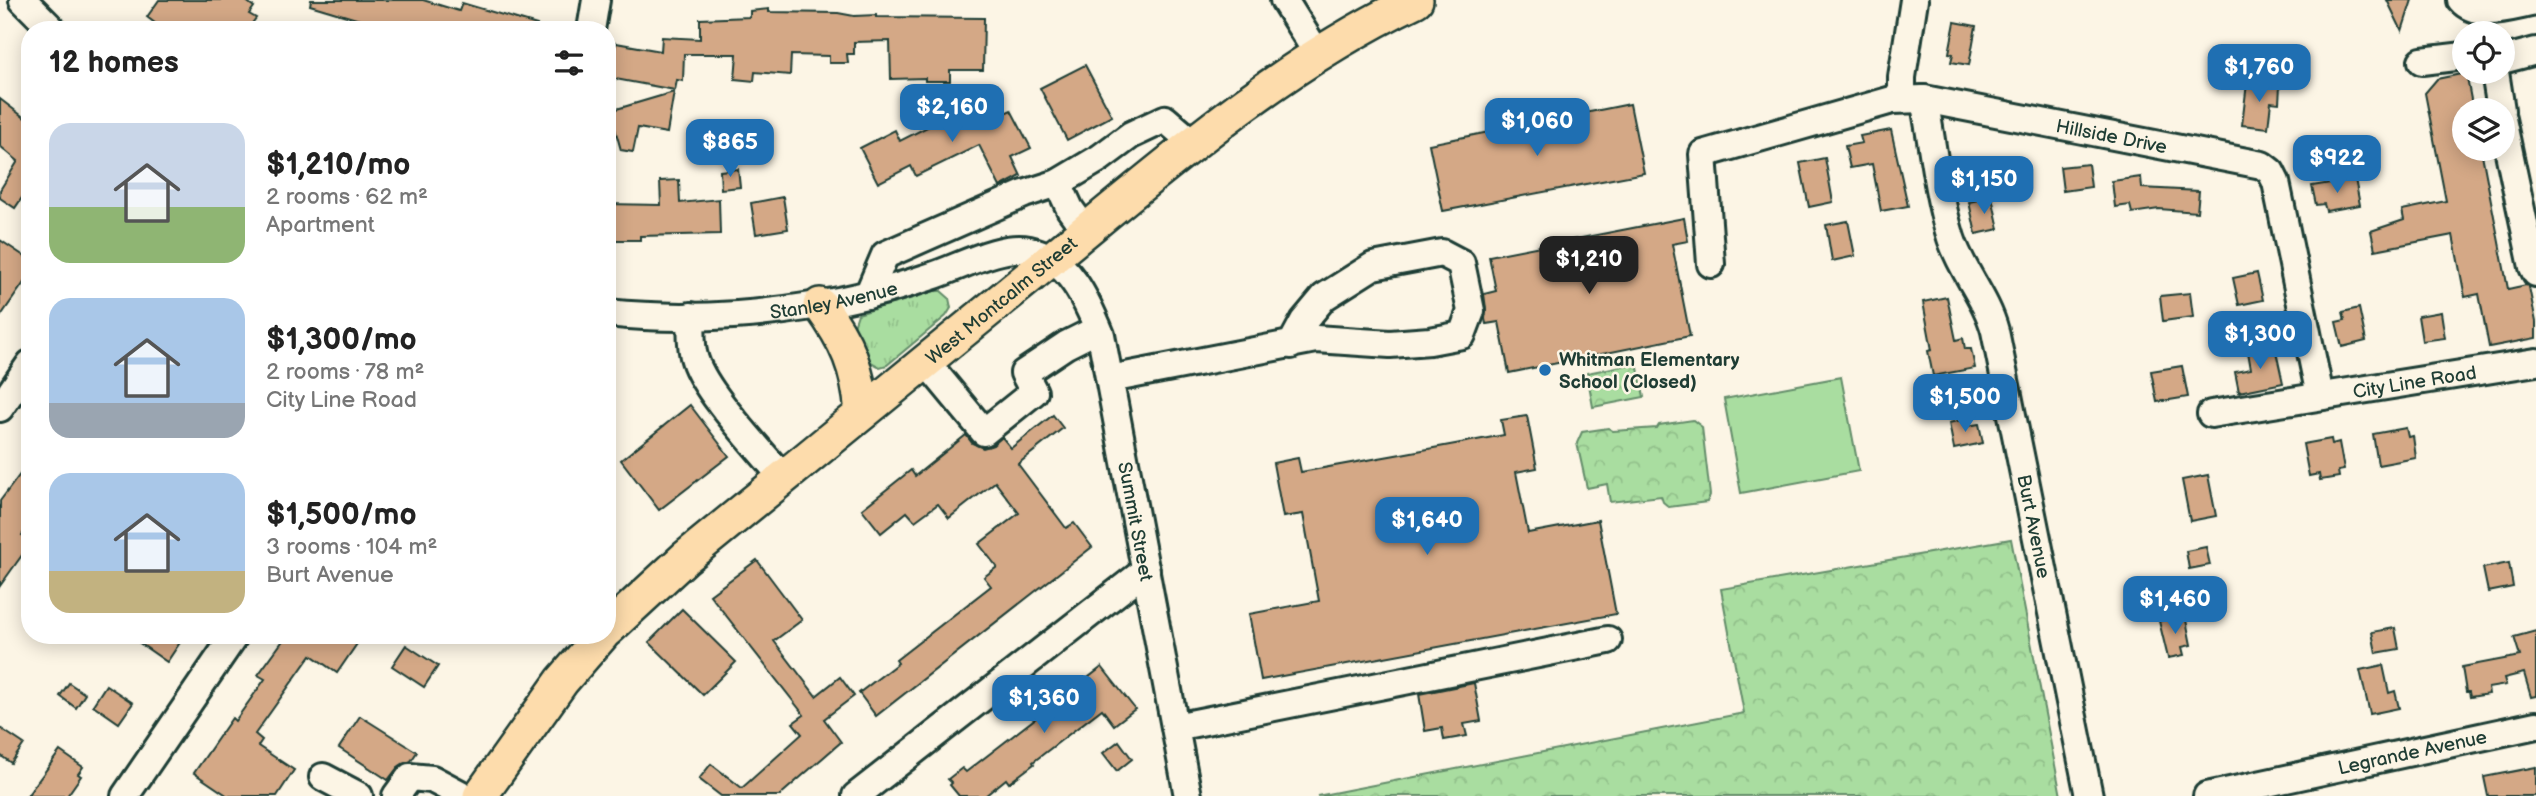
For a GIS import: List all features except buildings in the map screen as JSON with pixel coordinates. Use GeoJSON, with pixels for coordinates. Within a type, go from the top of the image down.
{"type":"FeatureCollection","features":[{"type":"Feature","properties":{"kind":"main road","name":"West Montcalm Street"},"geometry":{"type":"LineString","coordinates":[[616,621],[671,569],[1192,143],[1317,53],[1416,0]]}},
{"type":"Feature","properties":{"kind":"main road"},"geometry":{"type":"LineString","coordinates":[[821,305],[850,352],[860,387],[863,414]]}},
{"type":"Feature","properties":{"kind":"main road"},"geometry":{"type":"LineString","coordinates":[[480,796],[562,681],[594,644]]}},
{"type":"Feature","properties":{"kind":"street"},"geometry":{"type":"LineString","coordinates":[[23,0],[45,21]]}},
{"type":"Feature","properties":{"kind":"street"},"geometry":{"type":"LineString","coordinates":[[592,21],[596,0]]}},
{"type":"Feature","properties":{"kind":"street"},"geometry":{"type":"LineString","coordinates":[[1284,0],[1317,53]]}},
{"type":"Feature","properties":{"kind":"street","name":"Burt Avenue"},"geometry":{"type":"LineString","coordinates":[[1914,0],[1902,77],[1913,99],[1951,238],[1964,268],[1987,306],[1994,331],[2089,796]]}},
{"type":"Feature","properties":{"kind":"street"},"geometry":{"type":"LineString","coordinates":[[2461,0],[2469,9],[2482,10],[2536,2]]}},
{"type":"Feature","properties":{"kind":"street"},"geometry":{"type":"LineString","coordinates":[[2515,57],[2536,51]]}},
{"type":"Feature","properties":{"kind":"street"},"geometry":{"type":"LineString","coordinates":[[2422,61],[2452,58]]}},
{"type":"Feature","properties":{"kind":"street","name":"Hillside Drive"},"geometry":{"type":"LineString","coordinates":[[1711,264],[1703,154],[1913,99],[2267,168],[2276,182],[2320,396]]}},
{"type":"Feature","properties":{"kind":"street"},"geometry":{"type":"LineString","coordinates":[[868,295],[885,255],[1024,194],[1058,183],[1100,158],[1131,135],[1165,119],[1192,143]]}},
{"type":"Feature","properties":{"kind":"street"},"geometry":{"type":"LineString","coordinates":[[2511,161],[2536,273]]}},
{"type":"Feature","properties":{"kind":"street"},"geometry":{"type":"LineString","coordinates":[[1058,183],[1070,209],[1086,231]]}},
{"type":"Feature","properties":{"kind":"street","name":"Stanley Avenue"},"geometry":{"type":"LineString","coordinates":[[616,313],[691,316],[821,305],[868,295],[932,276],[1003,250],[1029,250],[1052,259]]}},
{"type":"Feature","properties":{"kind":"street"},"geometry":{"type":"LineString","coordinates":[[1110,379],[1291,345],[1316,339],[1390,344],[1462,335],[1471,312],[1461,263],[1442,254],[1373,266],[1324,297],[1304,321],[1291,345]]}},
{"type":"Feature","properties":{"kind":"street","name":"Summit Street"},"geometry":{"type":"LineString","coordinates":[[1052,259],[1081,291],[1098,329],[1110,379],[1188,796]]}},
{"type":"Feature","properties":{"kind":"street"},"geometry":{"type":"LineString","coordinates":[[691,316],[693,356],[699,371],[719,401],[783,478]]}},
{"type":"Feature","properties":{"kind":"street"},"geometry":{"type":"LineString","coordinates":[[926,362],[984,432],[1034,392],[1024,373],[1066,345],[1098,329]]}},
{"type":"Feature","properties":{"kind":"street","name":"City Line Road"},"geometry":{"type":"LineString","coordinates":[[2211,414],[2536,362]]}},
{"type":"Feature","properties":{"kind":"street"},"geometry":{"type":"LineString","coordinates":[[0,408],[21,377]]}},
{"type":"Feature","properties":{"kind":"street"},"geometry":{"type":"LineString","coordinates":[[856,796],[1146,570]]}},
{"type":"Feature","properties":{"kind":"street"},"geometry":{"type":"LineString","coordinates":[[1175,727],[1608,640]]}},
{"type":"Feature","properties":{"kind":"street"},"geometry":{"type":"LineString","coordinates":[[125,796],[229,644]]}},
{"type":"Feature","properties":{"kind":"street","name":"Legrande Avenue"},"geometry":{"type":"LineString","coordinates":[[2207,796],[2536,725]]}},
{"type":"Feature","properties":{"kind":"street"},"geometry":{"type":"LineString","coordinates":[[323,776],[359,796]]}},
{"type":"Feature","properties":{"kind":"street"},"geometry":{"type":"LineString","coordinates":[[396,796],[410,776],[432,779],[464,796]]}},
{"type":"Feature","properties":{"kind":"green space"},"geometry":{"type":"Polygon","coordinates":[[[941,291],[949,298],[951,308],[946,316],[887,365],[880,367],[869,361],[854,326],[858,314],[941,291]]]}},
{"type":"Feature","properties":{"kind":"green space"},"geometry":{"type":"Polygon","coordinates":[[[1637,363],[1644,397],[1593,407],[1587,373],[1637,363]]]}},
{"type":"Feature","properties":{"kind":"green space"},"geometry":{"type":"Polygon","coordinates":[[[1841,377],[1859,471],[1741,493],[1724,399],[1841,377]]]}},
{"type":"Feature","properties":{"kind":"green space"},"geometry":{"type":"Polygon","coordinates":[[[1693,420],[1702,427],[1710,495],[1707,502],[1669,507],[1661,496],[1610,502],[1607,484],[1587,488],[1577,443],[1582,432],[1608,428],[1613,431],[1657,428],[1659,425],[1693,420]]]}},
{"type":"Feature","properties":{"kind":"green space"},"geometry":{"type":"Polygon","coordinates":[[[2011,539],[2061,796],[1317,796],[1744,713],[1721,589],[2011,539]]]}},
{"type":"Feature","properties":{"kind":"place","name":"Whitman Elementary School (Closed)"},"geometry":{"type":"Point","coordinates":[1545,370]}}]}
